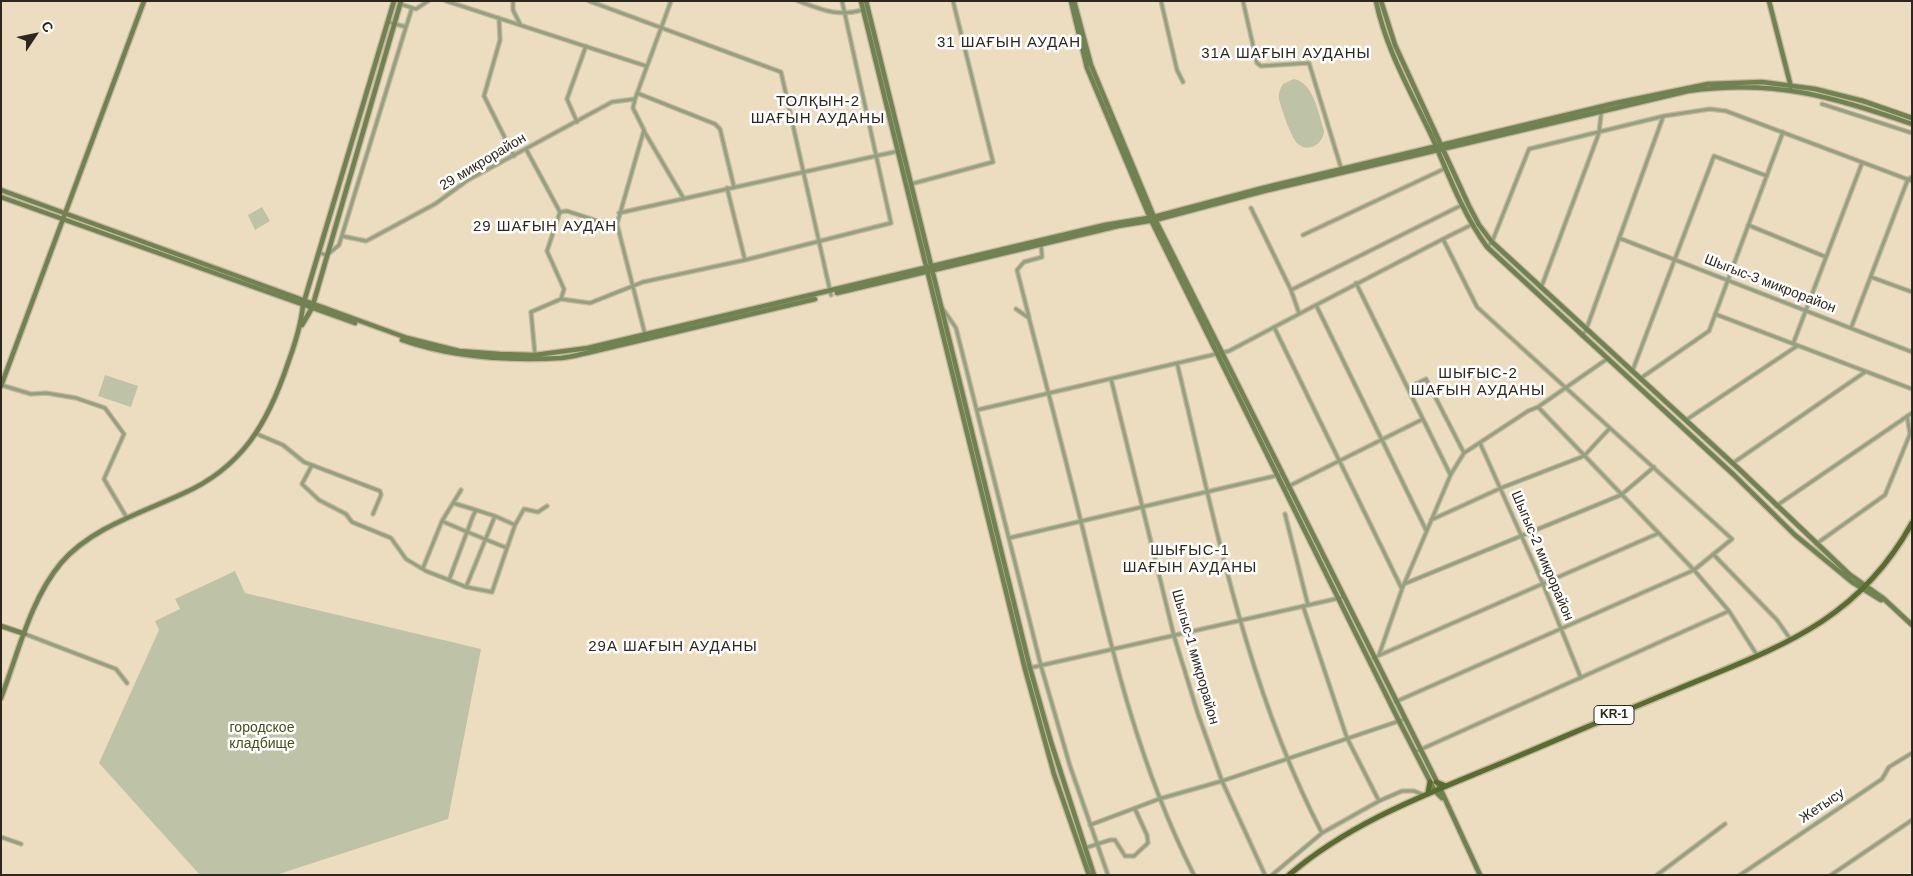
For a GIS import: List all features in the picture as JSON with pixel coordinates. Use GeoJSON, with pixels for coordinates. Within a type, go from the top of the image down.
{"type":"FeatureCollection","features":[{"type":"Feature","properties":{"kind":"main road"},"geometry":{"type":"LineString","coordinates":[[1,386],[144,1]]}},
{"type":"Feature","properties":{"kind":"main road"},"geometry":{"type":"LineString","coordinates":[[301,326],[304,303],[318,253],[394,1]]}},
{"type":"Feature","properties":{"kind":"main road"},"geometry":{"type":"LineString","coordinates":[[861,1],[900,150],[926,270],[1053,770],[1082,849],[1094,875]]}},
{"type":"Feature","properties":{"kind":"main road"},"geometry":{"type":"LineString","coordinates":[[866,1],[879,66]]}},
{"type":"Feature","properties":{"kind":"main road"},"geometry":{"type":"LineString","coordinates":[[1072,1],[1087,68],[1153,219],[1371,659],[1394,703],[1405,719],[1417,750]]}},
{"type":"Feature","properties":{"kind":"main road"},"geometry":{"type":"LineString","coordinates":[[1376,1],[1388,41],[1469,206],[1479,225],[1492,242],[1733,463],[1776,507],[1864,588]]}},
{"type":"Feature","properties":{"kind":"main road"},"geometry":{"type":"LineString","coordinates":[[1381,1],[1395,45],[1440,147],[1446,168],[1471,225],[1487,247],[1734,475],[1795,535],[1864,588],[1893,606],[1912,624]]}},
{"type":"Feature","properties":{"kind":"main road"},"geometry":{"type":"LineString","coordinates":[[1769,1],[1791,88]]}},
{"type":"Feature","properties":{"kind":"main road"},"geometry":{"type":"LineString","coordinates":[[1,698],[25,634],[50,578],[62,562],[98,534],[127,518],[202,486],[237,458],[257,434],[277,396],[301,326],[312,306],[400,3]]}},
{"type":"Feature","properties":{"kind":"main road"},"geometry":{"type":"LineString","coordinates":[[1,190],[392,335],[459,351],[535,356],[588,348],[646,336],[1153,219],[1342,171],[1602,109],[1711,88],[1791,88],[1836,93],[1912,118]]}},
{"type":"Feature","properties":{"kind":"main road"},"geometry":{"type":"LineString","coordinates":[[1791,88],[1838,100],[1912,124]]}},
{"type":"Feature","properties":{"kind":"main road"},"geometry":{"type":"LineString","coordinates":[[908,184],[932,269],[1004,574]]}},
{"type":"Feature","properties":{"kind":"main road"},"geometry":{"type":"LineString","coordinates":[[1,197],[62,220],[304,303]]}},
{"type":"Feature","properties":{"kind":"main road"},"geometry":{"type":"LineString","coordinates":[[932,269],[1105,225],[1153,219]]}},
{"type":"Feature","properties":{"kind":"main road"},"geometry":{"type":"LineString","coordinates":[[1734,475],[1740,470]]}},
{"type":"Feature","properties":{"kind":"main road","name":"KR-1"},"geometry":{"type":"LineString","coordinates":[[1289,875],[1326,846],[1352,830],[1426,795],[1758,656],[1820,625],[1864,588],[1900,544],[1912,523]]}},
{"type":"Feature","properties":{"kind":"main road"},"geometry":{"type":"LineString","coordinates":[[1,626],[25,634]]}},
{"type":"Feature","properties":{"kind":"main road"},"geometry":{"type":"LineString","coordinates":[[1394,703],[1399,721],[1417,750],[1437,790],[1444,799],[1480,875]]}},
{"type":"Feature","properties":{"kind":"main road"},"geometry":{"type":"LineString","coordinates":[[1433,782],[1446,786]]}},
{"type":"Feature","properties":{"kind":"main road"},"geometry":{"type":"LineString","coordinates":[[1426,795],[1431,790],[1433,782]]}},
{"type":"Feature","properties":{"kind":"main road"},"geometry":{"type":"LineString","coordinates":[[1082,849],[1089,875]]}},
{"type":"Feature","properties":{"kind":"street"},"geometry":{"type":"LineString","coordinates":[[400,3],[416,9],[428,1]]}},
{"type":"Feature","properties":{"kind":"street"},"geometry":{"type":"LineString","coordinates":[[446,1],[646,66]]}},
{"type":"Feature","properties":{"kind":"street"},"geometry":{"type":"LineString","coordinates":[[513,1],[513,10],[520,25]]}},
{"type":"Feature","properties":{"kind":"street"},"geometry":{"type":"LineString","coordinates":[[589,1],[781,72],[831,293]]}},
{"type":"Feature","properties":{"kind":"street"},"geometry":{"type":"LineString","coordinates":[[671,1],[646,66],[633,108],[684,199]]}},
{"type":"Feature","properties":{"kind":"street"},"geometry":{"type":"LineString","coordinates":[[798,1],[831,13],[846,15],[863,10]]}},
{"type":"Feature","properties":{"kind":"street"},"geometry":{"type":"LineString","coordinates":[[535,356],[532,312],[561,299],[590,304],[643,282],[745,260],[891,223],[842,1]]}},
{"type":"Feature","properties":{"kind":"street"},"geometry":{"type":"LineString","coordinates":[[908,184],[993,162],[953,1]]}},
{"type":"Feature","properties":{"kind":"street"},"geometry":{"type":"LineString","coordinates":[[1161,1],[1178,70],[1183,82]]}},
{"type":"Feature","properties":{"kind":"street"},"geometry":{"type":"LineString","coordinates":[[1243,1],[1257,63],[1261,66],[1308,63],[1342,171]]}},
{"type":"Feature","properties":{"kind":"street"},"geometry":{"type":"LineString","coordinates":[[318,253],[327,255],[339,245],[412,8]]}},
{"type":"Feature","properties":{"kind":"street"},"geometry":{"type":"LineString","coordinates":[[499,18],[500,40],[484,96],[514,156]]}},
{"type":"Feature","properties":{"kind":"street"},"geometry":{"type":"LineString","coordinates":[[388,22],[406,27]]}},
{"type":"Feature","properties":{"kind":"street"},"geometry":{"type":"LineString","coordinates":[[577,122],[567,99],[586,46]]}},
{"type":"Feature","properties":{"kind":"street"},"geometry":{"type":"LineString","coordinates":[[637,93],[715,124],[720,129],[734,187]]}},
{"type":"Feature","properties":{"kind":"street","name":"29 микрорайон"},"geometry":{"type":"LineString","coordinates":[[342,236],[366,241],[428,208],[468,180],[612,102],[635,98]]}},
{"type":"Feature","properties":{"kind":"street"},"geometry":{"type":"LineString","coordinates":[[1822,104],[1912,133]]}},
{"type":"Feature","properties":{"kind":"street"},"geometry":{"type":"LineString","coordinates":[[1540,288],[1599,133],[1602,109]]}},
{"type":"Feature","properties":{"kind":"street"},"geometry":{"type":"LineString","coordinates":[[1487,247],[1492,242],[1529,149],[1664,116],[1710,109],[1726,111],[1862,163],[1910,179],[1851,328]]}},
{"type":"Feature","properties":{"kind":"street"},"geometry":{"type":"LineString","coordinates":[[1582,336],[1586,330],[1664,116]]}},
{"type":"Feature","properties":{"kind":"street"},"geometry":{"type":"LineString","coordinates":[[644,130],[618,213],[617,224],[646,336]]}},
{"type":"Feature","properties":{"kind":"street"},"geometry":{"type":"LineString","coordinates":[[1640,379],[1709,331],[1783,132]]}},
{"type":"Feature","properties":{"kind":"street"},"geometry":{"type":"LineString","coordinates":[[526,148],[560,212],[547,251],[564,288],[561,299]]}},
{"type":"Feature","properties":{"kind":"street"},"geometry":{"type":"LineString","coordinates":[[618,213],[900,150]]}},
{"type":"Feature","properties":{"kind":"street"},"geometry":{"type":"LineString","coordinates":[[1632,372],[1714,156],[1767,176]]}},
{"type":"Feature","properties":{"kind":"street"},"geometry":{"type":"LineString","coordinates":[[1793,344],[1862,163]]}},
{"type":"Feature","properties":{"kind":"street"},"geometry":{"type":"LineString","coordinates":[[1303,235],[1446,168]]}},
{"type":"Feature","properties":{"kind":"street"},"geometry":{"type":"LineString","coordinates":[[727,188],[745,260]]}},
{"type":"Feature","properties":{"kind":"street"},"geometry":{"type":"LineString","coordinates":[[1291,290],[1462,205]]}},
{"type":"Feature","properties":{"kind":"street"},"geometry":{"type":"LineString","coordinates":[[1251,208],[1291,290],[1299,313]]}},
{"type":"Feature","properties":{"kind":"street"},"geometry":{"type":"LineString","coordinates":[[560,212],[567,210],[610,225],[617,224]]}},
{"type":"Feature","properties":{"kind":"street"},"geometry":{"type":"LineString","coordinates":[[977,410],[1219,353],[1274,327],[1471,225]]}},
{"type":"Feature","properties":{"kind":"street"},"geometry":{"type":"LineString","coordinates":[[1748,225],[1826,257]]}},
{"type":"Feature","properties":{"kind":"street","name":"Шыгыс-3 микрорайон"},"geometry":{"type":"LineString","coordinates":[[1619,238],[1912,352]]}},
{"type":"Feature","properties":{"kind":"street"},"geometry":{"type":"LineString","coordinates":[[1394,703],[1694,570],[1732,539],[1477,308],[1443,239]]}},
{"type":"Feature","properties":{"kind":"street"},"geometry":{"type":"LineString","coordinates":[[1041,244],[1042,257],[1024,262],[1018,270],[1029,318],[1112,650],[1159,799],[1194,875]]}},
{"type":"Feature","properties":{"kind":"street"},"geometry":{"type":"LineString","coordinates":[[1871,277],[1912,292]]}},
{"type":"Feature","properties":{"kind":"street"},"geometry":{"type":"LineString","coordinates":[[1356,283],[1451,474]]}},
{"type":"Feature","properties":{"kind":"street"},"geometry":{"type":"LineString","coordinates":[[935,303],[941,306],[956,328],[1041,666],[1090,825],[1108,875]]}},
{"type":"Feature","properties":{"kind":"street"},"geometry":{"type":"LineString","coordinates":[[1316,305],[1426,530]]}},
{"type":"Feature","properties":{"kind":"street"},"geometry":{"type":"LineString","coordinates":[[1016,309],[1029,318]]}},
{"type":"Feature","properties":{"kind":"street"},"geometry":{"type":"LineString","coordinates":[[1715,314],[1912,389]]}},
{"type":"Feature","properties":{"kind":"street"},"geometry":{"type":"LineString","coordinates":[[1274,327],[1402,589]]}},
{"type":"Feature","properties":{"kind":"street"},"geometry":{"type":"LineString","coordinates":[[1685,421],[1797,345]]}},
{"type":"Feature","properties":{"kind":"street"},"geometry":{"type":"LineString","coordinates":[[1380,655],[1402,589],[1430,520],[1451,474],[1464,453],[1528,411],[1538,407],[1607,359]]}},
{"type":"Feature","properties":{"kind":"street"},"geometry":{"type":"LineString","coordinates":[[1177,362],[1240,620],[1286,759],[1322,833]]}},
{"type":"Feature","properties":{"kind":"street"},"geometry":{"type":"LineString","coordinates":[[1733,463],[1865,371]]}},
{"type":"Feature","properties":{"kind":"street","name":"Шыгыс-1 микрорайон"},"geometry":{"type":"LineString","coordinates":[[1111,379],[1144,507],[1174,636],[1222,781],[1265,875]]}},
{"type":"Feature","properties":{"kind":"street"},"geometry":{"type":"LineString","coordinates":[[1408,388],[1426,379],[1464,453]]}},
{"type":"Feature","properties":{"kind":"street"},"geometry":{"type":"LineString","coordinates":[[1,386],[31,394],[46,393],[76,398],[105,408],[124,434],[104,479],[127,518]]}},
{"type":"Feature","properties":{"kind":"street"},"geometry":{"type":"LineString","coordinates":[[1538,407],[1620,495],[1694,570],[1729,611],[1758,656]]}},
{"type":"Feature","properties":{"kind":"street"},"geometry":{"type":"LineString","coordinates":[[1776,507],[1912,413]]}},
{"type":"Feature","properties":{"kind":"street"},"geometry":{"type":"LineString","coordinates":[[1816,544],[1885,496],[1910,434],[1907,416]]}},
{"type":"Feature","properties":{"kind":"street"},"geometry":{"type":"LineString","coordinates":[[1287,487],[1423,419]]}},
{"type":"Feature","properties":{"kind":"street"},"geometry":{"type":"LineString","coordinates":[[1430,520],[1501,488],[1584,456],[1610,428]]}},
{"type":"Feature","properties":{"kind":"street"},"geometry":{"type":"LineString","coordinates":[[257,434],[283,445],[304,462],[380,491],[382,495],[373,514]]}},
{"type":"Feature","properties":{"kind":"street","name":"Шыгыс-2 микрорайон"},"geometry":{"type":"LineString","coordinates":[[1480,443],[1543,584],[1581,678]]}},
{"type":"Feature","properties":{"kind":"street"},"geometry":{"type":"LineString","coordinates":[[312,465],[302,484],[319,500],[346,514],[352,522],[391,538],[404,557],[423,568],[426,572],[466,588],[492,592],[515,525],[524,509],[538,512],[547,506]]}},
{"type":"Feature","properties":{"kind":"street"},"geometry":{"type":"LineString","coordinates":[[1404,584],[1620,495],[1654,468]]}},
{"type":"Feature","properties":{"kind":"street"},"geometry":{"type":"LineString","coordinates":[[1009,538],[1281,475]]}},
{"type":"Feature","properties":{"kind":"street"},"geometry":{"type":"LineString","coordinates":[[423,568],[442,521],[461,490]]}},
{"type":"Feature","properties":{"kind":"street"},"geometry":{"type":"LineString","coordinates":[[453,503],[495,516],[515,525]]}},
{"type":"Feature","properties":{"kind":"street"},"geometry":{"type":"LineString","coordinates":[[449,580],[476,510]]}},
{"type":"Feature","properties":{"kind":"street"},"geometry":{"type":"LineString","coordinates":[[1285,514],[1308,605]]}},
{"type":"Feature","properties":{"kind":"street"},"geometry":{"type":"LineString","coordinates":[[466,588],[495,516]]}},
{"type":"Feature","properties":{"kind":"street"},"geometry":{"type":"LineString","coordinates":[[442,521],[507,548]]}},
{"type":"Feature","properties":{"kind":"street"},"geometry":{"type":"LineString","coordinates":[[1371,659],[1659,533]]}},
{"type":"Feature","properties":{"kind":"street"},"geometry":{"type":"LineString","coordinates":[[1713,554],[1777,620],[1791,640]]}},
{"type":"Feature","properties":{"kind":"street"},"geometry":{"type":"LineString","coordinates":[[1028,669],[1342,598]]}},
{"type":"Feature","properties":{"kind":"street"},"geometry":{"type":"LineString","coordinates":[[1303,606],[1348,738],[1379,801]]}},
{"type":"Feature","properties":{"kind":"street"},"geometry":{"type":"LineString","coordinates":[[1417,750],[1729,611]]}},
{"type":"Feature","properties":{"kind":"street"},"geometry":{"type":"LineString","coordinates":[[25,634],[116,669],[127,683]]}},
{"type":"Feature","properties":{"kind":"street"},"geometry":{"type":"LineString","coordinates":[[1090,825],[1159,799],[1222,781],[1405,719]]}},
{"type":"Feature","properties":{"kind":"street","name":"Жетысу"},"geometry":{"type":"LineString","coordinates":[[1740,875],[1882,780],[1889,767],[1912,753]]}},
{"type":"Feature","properties":{"kind":"street"},"geometry":{"type":"LineString","coordinates":[[1272,875],[1322,833],[1379,801],[1402,791],[1414,791],[1426,795]]}},
{"type":"Feature","properties":{"kind":"street"},"geometry":{"type":"LineString","coordinates":[[1082,849],[1114,840],[1128,858],[1134,856],[1148,843],[1148,835],[1135,809]]}},
{"type":"Feature","properties":{"kind":"street"},"geometry":{"type":"LineString","coordinates":[[1830,875],[1912,820]]}},
{"type":"Feature","properties":{"kind":"street"},"geometry":{"type":"LineString","coordinates":[[1657,875],[1725,824]]}},
{"type":"Feature","properties":{"kind":"street"},"geometry":{"type":"LineString","coordinates":[[1,837],[21,844]]}},
{"type":"Feature","properties":{"kind":"green space"},"geometry":{"type":"Polygon","coordinates":[[[1294,79],[1301,82],[1311,92],[1317,107],[1324,130],[1321,139],[1315,146],[1306,148],[1297,143],[1286,122],[1279,95],[1283,84],[1294,79]]]}},
{"type":"Feature","properties":{"kind":"green space"},"geometry":{"type":"Polygon","coordinates":[[[262,207],[270,221],[255,230],[248,215],[262,207]]]}},
{"type":"Feature","properties":{"kind":"green space"},"geometry":{"type":"Polygon","coordinates":[[[105,375],[138,386],[131,407],[98,396],[105,375]]]}},
{"type":"Feature","properties":{"kind":"green space","name":"городское кладбище"},"geometry":{"type":"Polygon","coordinates":[[[235,571],[245,593],[481,649],[448,819],[276,875],[200,875],[99,763],[159,630],[155,621],[180,609],[175,599],[235,571]]]}},
{"type":"Feature","properties":{"kind":"district","name":"31 ШАҒЫН АУДАН"},"geometry":{"type":"Point","coordinates":[1009,43]}},
{"type":"Feature","properties":{"kind":"district","name":"31А ШАҒЫН АУДАНЫ"},"geometry":{"type":"Point","coordinates":[1286,54]}},
{"type":"Feature","properties":{"kind":"district","name":"ТОЛҚЫН-2 ШАҒЫН АУДАНЫ"},"geometry":{"type":"Point","coordinates":[818,110]}},
{"type":"Feature","properties":{"kind":"district","name":"29 ШАҒЫН АУДАН"},"geometry":{"type":"Point","coordinates":[545,227]}},
{"type":"Feature","properties":{"kind":"district","name":"ШЫҒЫС-2 ШАҒЫН АУДАНЫ"},"geometry":{"type":"Point","coordinates":[1478,382]}},
{"type":"Feature","properties":{"kind":"district","name":"ШЫҒЫС-1 ШАҒЫН АУДАНЫ"},"geometry":{"type":"Point","coordinates":[1190,560]}},
{"type":"Feature","properties":{"kind":"district","name":"29А ШАҒЫН АУДАНЫ"},"geometry":{"type":"Point","coordinates":[673,647]}}]}
